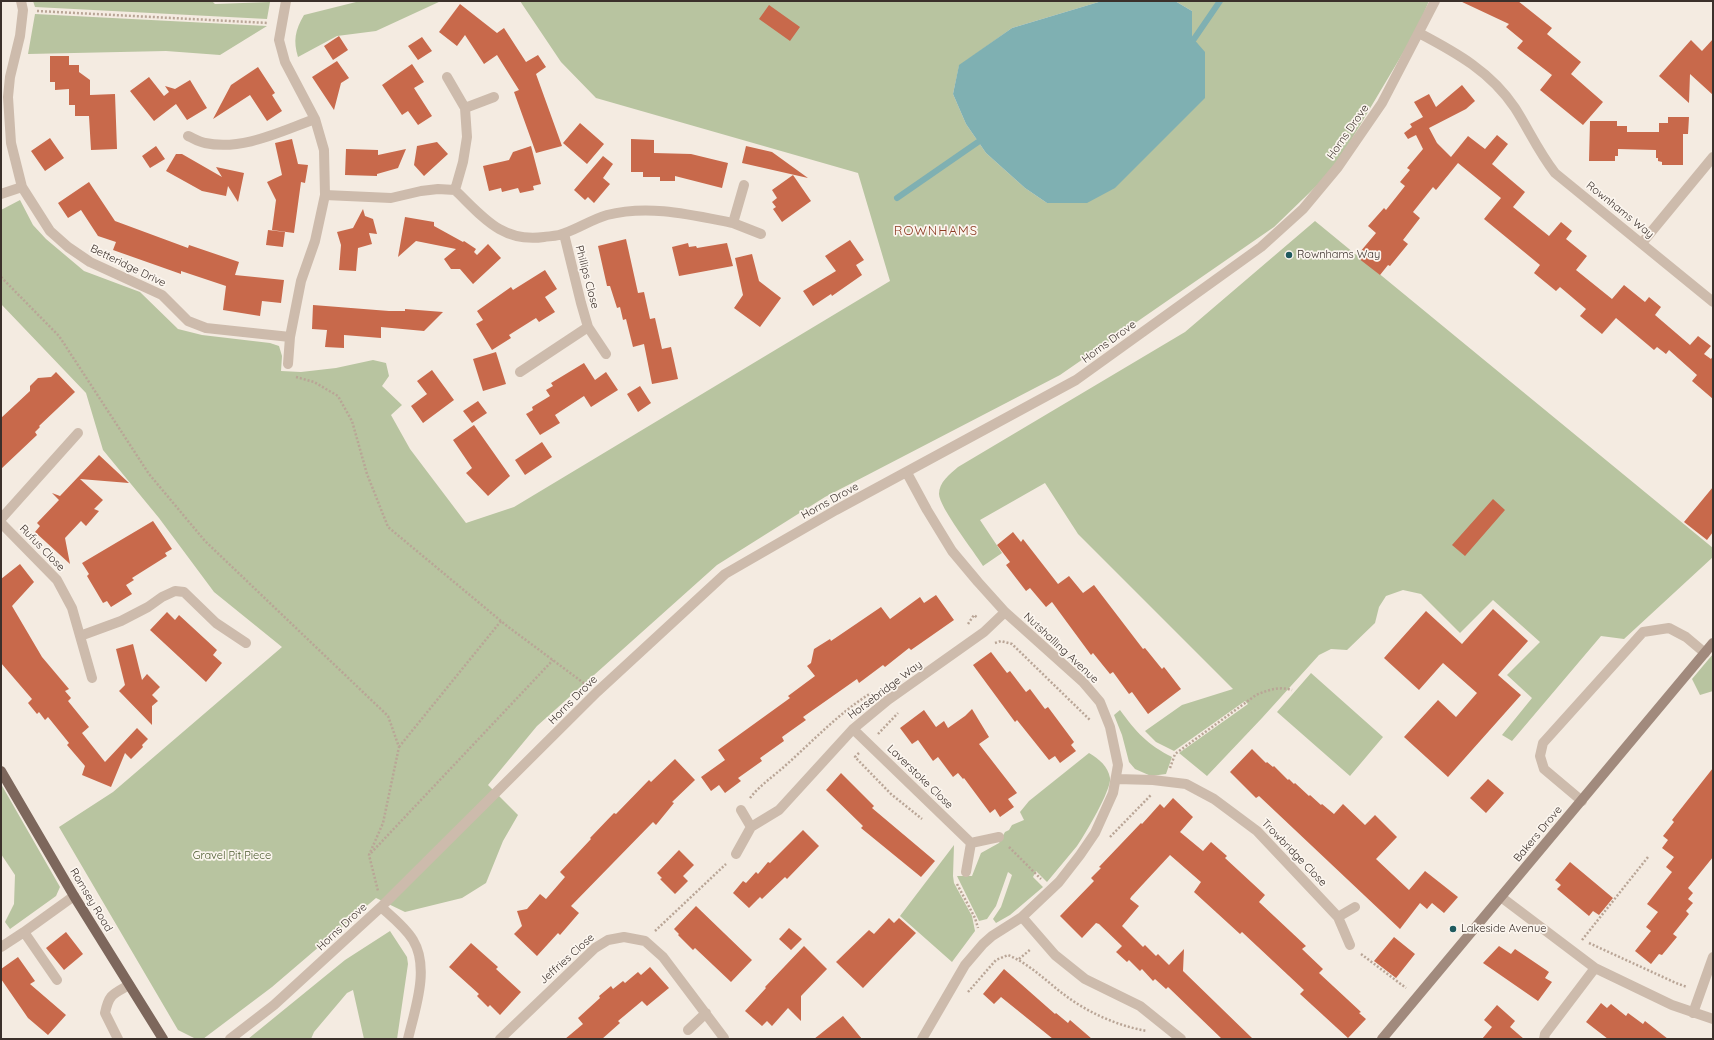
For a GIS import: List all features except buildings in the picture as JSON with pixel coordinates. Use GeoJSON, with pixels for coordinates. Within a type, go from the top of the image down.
{"type":"FeatureCollection","features":[{"type":"Feature","properties":{"kind":"main road","name":"Romsey Road"},"geometry":{"type":"LineString","coordinates":[[1,772],[74,896],[163,1039]]}},
{"type":"Feature","properties":{"kind":"street"},"geometry":{"type":"LineString","coordinates":[[286,1],[279,40],[285,62],[316,119],[324,150],[325,195],[315,241],[300,281],[290,337],[288,364]]}},
{"type":"Feature","properties":{"kind":"street","name":"Horns Drove"},"geometry":{"type":"LineString","coordinates":[[230,1039],[274,1006],[381,907],[597,692],[725,574],[836,510],[908,473],[1076,380],[1260,247],[1303,209],[1338,167],[1382,103],[1435,1]]}},
{"type":"Feature","properties":{"kind":"street","name":"Betteridge Drive"},"geometry":{"type":"LineString","coordinates":[[22,6],[20,36],[10,77],[8,97],[11,143],[22,187],[50,231],[68,247],[90,262],[162,295],[188,320],[206,328],[290,337]]}},
{"type":"Feature","properties":{"kind":"street","name":"Rownhams Way"},"geometry":{"type":"LineString","coordinates":[[1419,33],[1466,59],[1491,79],[1515,108],[1542,156],[1555,173],[1713,302]]}},
{"type":"Feature","properties":{"kind":"street"},"geometry":{"type":"LineString","coordinates":[[447,77],[465,108],[467,137],[463,162],[455,190]]}},
{"type":"Feature","properties":{"kind":"street"},"geometry":{"type":"LineString","coordinates":[[465,108],[494,98]]}},
{"type":"Feature","properties":{"kind":"street"},"geometry":{"type":"LineString","coordinates":[[188,136],[205,143],[230,144],[255,140],[316,119]]}},
{"type":"Feature","properties":{"kind":"street"},"geometry":{"type":"LineString","coordinates":[[1642,243],[1713,157]]}},
{"type":"Feature","properties":{"kind":"street"},"geometry":{"type":"LineString","coordinates":[[733,223],[744,185]]}},
{"type":"Feature","properties":{"kind":"street"},"geometry":{"type":"LineString","coordinates":[[1,194],[22,187]]}},
{"type":"Feature","properties":{"kind":"street"},"geometry":{"type":"LineString","coordinates":[[325,195],[391,198],[421,190],[455,190],[489,224],[509,235],[531,238],[564,234],[607,216],[638,211],[671,211],[733,223],[761,234]]}},
{"type":"Feature","properties":{"kind":"street","name":"Phillips Close"},"geometry":{"type":"LineString","coordinates":[[564,234],[588,327],[606,354]]}},
{"type":"Feature","properties":{"kind":"street"},"geometry":{"type":"LineString","coordinates":[[520,372],[588,327]]}},
{"type":"Feature","properties":{"kind":"street"},"geometry":{"type":"LineString","coordinates":[[1,519],[78,433]]}},
{"type":"Feature","properties":{"kind":"street","name":"Nutshalling Avenue"},"geometry":{"type":"LineString","coordinates":[[908,473],[927,510],[952,551],[1005,612],[1083,682],[1100,702],[1110,727],[1118,765],[1117,779],[1113,793],[1095,833],[1080,855],[1051,890],[1022,917],[983,944],[965,965],[922,1039]]}},
{"type":"Feature","properties":{"kind":"street","name":"Rufus Close"},"geometry":{"type":"LineString","coordinates":[[1,523],[57,580],[72,608],[92,678]]}},
{"type":"Feature","properties":{"kind":"street"},"geometry":{"type":"LineString","coordinates":[[80,636],[121,621],[175,591],[184,592],[216,623],[246,643]]}},
{"type":"Feature","properties":{"kind":"street","name":"Horsebridge Way"},"geometry":{"type":"LineString","coordinates":[[751,826],[779,810],[853,729],[888,700],[984,632],[1005,612]]}},
{"type":"Feature","properties":{"kind":"street"},"geometry":{"type":"LineString","coordinates":[[1582,801],[1544,769],[1540,756],[1543,743],[1644,632],[1669,628],[1686,637],[1705,653]]}},
{"type":"Feature","properties":{"kind":"street","name":"Bakers Drove"},"geometry":{"type":"LineString","coordinates":[[1382,1039],[1713,643]]}},
{"type":"Feature","properties":{"kind":"street","name":"Laverstoke Close"},"geometry":{"type":"LineString","coordinates":[[853,729],[971,843]]}},
{"type":"Feature","properties":{"kind":"street","name":"Trowbridge Close"},"geometry":{"type":"LineString","coordinates":[[1117,779],[1186,784],[1214,799],[1255,829],[1338,917],[1350,945]]}},
{"type":"Feature","properties":{"kind":"street"},"geometry":{"type":"LineString","coordinates":[[736,854],[751,826],[741,810]]}},
{"type":"Feature","properties":{"kind":"street"},"geometry":{"type":"LineString","coordinates":[[966,872],[971,843],[999,837]]}},
{"type":"Feature","properties":{"kind":"street"},"geometry":{"type":"LineString","coordinates":[[1,947],[74,896]]}},
{"type":"Feature","properties":{"kind":"street"},"geometry":{"type":"LineString","coordinates":[[1501,897],[1595,968],[1672,1005],[1713,1019]]}},
{"type":"Feature","properties":{"kind":"street"},"geometry":{"type":"LineString","coordinates":[[381,907],[404,928],[419,953],[421,974],[408,1039]]}},
{"type":"Feature","properties":{"kind":"street"},"geometry":{"type":"LineString","coordinates":[[1338,917],[1355,907]]}},
{"type":"Feature","properties":{"kind":"street"},"geometry":{"type":"LineString","coordinates":[[1022,917],[1055,955],[1085,979],[1140,1006],[1181,1039]]}},
{"type":"Feature","properties":{"kind":"street"},"geometry":{"type":"LineString","coordinates":[[24,932],[57,980]]}},
{"type":"Feature","properties":{"kind":"street","name":"Jeffries Close"},"geometry":{"type":"LineString","coordinates":[[500,1039],[595,948],[608,940],[624,937],[645,941]]}},
{"type":"Feature","properties":{"kind":"street"},"geometry":{"type":"LineString","coordinates":[[645,941],[663,957],[724,1038]]}},
{"type":"Feature","properties":{"kind":"street"},"geometry":{"type":"LineString","coordinates":[[1693,1013],[1713,957]]}},
{"type":"Feature","properties":{"kind":"street"},"geometry":{"type":"LineString","coordinates":[[1544,1039],[1545,1034],[1595,968]]}},
{"type":"Feature","properties":{"kind":"street"},"geometry":{"type":"LineString","coordinates":[[118,1039],[105,1013],[108,1000],[114,994],[129,985]]}},
{"type":"Feature","properties":{"kind":"street"},"geometry":{"type":"LineString","coordinates":[[688,1030],[706,1013]]}},
{"type":"Feature","properties":{"kind":"path"},"geometry":{"type":"LineString","coordinates":[[22,6],[281,23]]}},
{"type":"Feature","properties":{"kind":"path"},"geometry":{"type":"LineString","coordinates":[[1,277],[60,336],[149,474],[177,509],[205,541],[388,716],[399,747]]}},
{"type":"Feature","properties":{"kind":"path"},"geometry":{"type":"LineString","coordinates":[[288,364],[286,374],[314,382],[338,396],[352,421],[367,474],[388,527],[501,621],[597,692]]}},
{"type":"Feature","properties":{"kind":"path"},"geometry":{"type":"LineString","coordinates":[[381,907],[369,855],[383,823],[399,747],[501,621]]}},
{"type":"Feature","properties":{"kind":"path"},"geometry":{"type":"LineString","coordinates":[[994,644],[1001,641],[1012,644],[1075,704],[1091,721],[1093,726]]}},
{"type":"Feature","properties":{"kind":"path"},"geometry":{"type":"LineString","coordinates":[[369,855],[553,660]]}},
{"type":"Feature","properties":{"kind":"path"},"geometry":{"type":"LineString","coordinates":[[1165,782],[1175,754],[1256,695],[1278,688],[1292,690]]}},
{"type":"Feature","properties":{"kind":"path"},"geometry":{"type":"LineString","coordinates":[[868,743],[901,710]]}},
{"type":"Feature","properties":{"kind":"path"},"geometry":{"type":"LineString","coordinates":[[999,837],[1051,890]]}},
{"type":"Feature","properties":{"kind":"path"},"geometry":{"type":"LineString","coordinates":[[645,941],[736,854]]}},
{"type":"Feature","properties":{"kind":"path"},"geometry":{"type":"LineString","coordinates":[[1582,940],[1648,857]]}},
{"type":"Feature","properties":{"kind":"path"},"geometry":{"type":"LineString","coordinates":[[966,872],[955,874],[957,883],[975,918],[983,944]]}},
{"type":"Feature","properties":{"kind":"path"},"geometry":{"type":"LineString","coordinates":[[1560,941],[1567,932],[1676,983],[1701,992]]}},
{"type":"Feature","properties":{"kind":"path"},"geometry":{"type":"LineString","coordinates":[[1350,945],[1366,959],[1418,996]]}},
{"type":"Feature","properties":{"kind":"path"},"geometry":{"type":"LineString","coordinates":[[967,993],[996,960],[1008,955],[1019,959],[1067,997],[1119,1025],[1154,1032],[1168,1028]]}},
{"type":"Feature","properties":{"kind":"green space"},"geometry":{"type":"Polygon","coordinates":[[[33,1],[212,1],[215,4],[270,2],[267,19],[35,7],[33,1]]]}},
{"type":"Feature","properties":{"kind":"green space"},"geometry":{"type":"Polygon","coordinates":[[[360,1],[441,1],[376,31],[337,36],[298,57],[295,41],[297,31],[304,15],[360,1]]]}},
{"type":"Feature","properties":{"kind":"green space","name":"Gravel Pit Piece"},"geometry":{"type":"Polygon","coordinates":[[[520,1],[1102,1],[1012,28],[959,66],[953,94],[966,124],[986,153],[1025,188],[1047,203],[1192,37],[1192,11],[1175,1],[1429,1],[1416,31],[1334,169],[1274,227],[1060,375],[825,497],[717,565],[537,726],[488,785],[518,815],[503,841],[486,883],[462,898],[405,912],[376,898],[272,987],[203,1039],[196,1039],[178,1030],[59,827],[113,792],[282,647],[214,592],[159,518],[103,450],[86,393],[1,304],[1,210],[20,200],[33,225],[46,239],[84,271],[140,292],[178,329],[202,335],[270,343],[279,346],[282,356],[281,371],[301,372],[336,368],[373,360],[386,363],[389,376],[382,386],[402,405],[391,415],[410,449],[466,523],[514,507],[890,281],[858,173],[596,98],[561,62],[520,1]]]}},
{"type":"Feature","properties":{"kind":"green space"},"geometry":{"type":"Polygon","coordinates":[[[35,14],[267,26],[220,55],[166,51],[28,54],[35,14]]]}},
{"type":"Feature","properties":{"kind":"green space"},"geometry":{"type":"Polygon","coordinates":[[[1315,221],[1713,548],[1713,557],[1624,639],[1601,636],[1512,741],[1502,735],[1532,698],[1507,675],[1540,642],[1493,600],[1460,633],[1421,594],[1403,590],[1386,596],[1379,607],[1375,623],[1347,650],[1331,649],[1319,655],[1207,776],[1179,753],[1248,704],[1245,701],[1174,751],[1156,742],[1145,731],[1182,705],[1233,689],[1078,534],[1045,483],[980,520],[1002,553],[983,566],[945,509],[939,494],[939,490],[946,479],[958,467],[1185,332],[1315,221]]]}},
{"type":"Feature","properties":{"kind":"green space"},"geometry":{"type":"Polygon","coordinates":[[[1713,654],[1713,691],[1700,695],[1692,679],[1713,654]]]}},
{"type":"Feature","properties":{"kind":"green space"},"geometry":{"type":"Polygon","coordinates":[[[1311,673],[1383,737],[1350,776],[1277,712],[1311,673]]]}},
{"type":"Feature","properties":{"kind":"green space"},"geometry":{"type":"Polygon","coordinates":[[[1120,710],[1149,743],[1172,757],[1166,774],[1151,776],[1135,769],[1129,762],[1122,735],[1114,715],[1120,710]]]}},
{"type":"Feature","properties":{"kind":"green space"},"geometry":{"type":"Polygon","coordinates":[[[1089,753],[1102,763],[1110,778],[1107,792],[1081,841],[1047,882],[1036,871],[1033,877],[1043,887],[1010,915],[996,923],[993,919],[1001,907],[1012,875],[1008,872],[996,906],[987,919],[979,921],[957,876],[972,876],[981,853],[999,843],[1005,832],[1009,830],[1012,825],[1024,820],[1020,812],[1029,801],[1089,753]]]}},
{"type":"Feature","properties":{"kind":"green space"},"geometry":{"type":"Polygon","coordinates":[[[1,784],[60,887],[56,896],[10,929],[5,922],[14,904],[15,875],[1,854],[1,784]]]}},
{"type":"Feature","properties":{"kind":"green space"},"geometry":{"type":"Polygon","coordinates":[[[954,845],[954,883],[972,916],[975,931],[952,962],[900,916],[954,845]]]}},
{"type":"Feature","properties":{"kind":"green space"},"geometry":{"type":"Polygon","coordinates":[[[390,931],[407,957],[408,964],[397,1039],[364,1039],[353,990],[347,993],[314,1032],[311,1039],[248,1039],[345,960],[390,931]]]}},
{"type":"Feature","properties":{"kind":"water"},"geometry":{"type":"Polygon","coordinates":[[[1102,1],[1175,1],[1192,11],[1192,37],[1205,52],[1205,98],[1115,188],[1087,203],[1047,203],[1025,188],[986,153],[966,124],[953,94],[959,65],[1012,28],[1102,1]]]}},
{"type":"Feature","properties":{"kind":"waterway"},"geometry":{"type":"LineString","coordinates":[[1194,39],[1220,1]]}},
{"type":"Feature","properties":{"kind":"waterway"},"geometry":{"type":"LineString","coordinates":[[897,198],[978,142]]}},
{"type":"Feature","properties":{"kind":"place","name":"Rownhams Way"},"geometry":{"type":"Point","coordinates":[1289,255]}},
{"type":"Feature","properties":{"kind":"place","name":"Lakeside Avenue"},"geometry":{"type":"Point","coordinates":[1453,929]}},
{"type":"Feature","properties":{"kind":"district","name":"ROWNHAMS"},"geometry":{"type":"Point","coordinates":[936,231]}}]}
